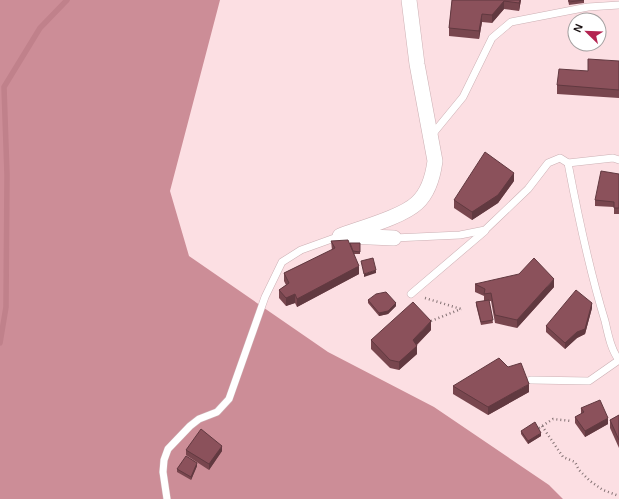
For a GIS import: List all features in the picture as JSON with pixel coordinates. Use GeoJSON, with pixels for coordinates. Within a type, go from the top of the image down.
{"type":"FeatureCollection","features":[{"type":"Feature","properties":{"kind":"street"},"geometry":{"type":"LineString","coordinates":[[340,236],[404,211],[417,203],[428,189],[433,176],[435,161],[417,64],[409,0]]}},
{"type":"Feature","properties":{"kind":"street"},"geometry":{"type":"LineString","coordinates":[[340,236],[394,238]]}},
{"type":"Feature","properties":{"kind":"lane"},"geometry":{"type":"LineString","coordinates":[[431,137],[463,97],[492,38],[511,22],[588,7],[619,5]]}},
{"type":"Feature","properties":{"kind":"lane"},"geometry":{"type":"LineString","coordinates":[[411,294],[485,230],[528,190],[548,163],[560,158],[568,163],[613,158],[619,160]]}},
{"type":"Feature","properties":{"kind":"lane"},"geometry":{"type":"LineString","coordinates":[[531,380],[589,382],[619,360],[614,353],[599,300],[568,163]]}},
{"type":"Feature","properties":{"kind":"lane"},"geometry":{"type":"LineString","coordinates":[[394,238],[460,235],[485,230]]}},
{"type":"Feature","properties":{"kind":"lane"},"geometry":{"type":"LineString","coordinates":[[167,499],[163,472],[164,460],[168,449],[190,426],[199,419],[217,412],[229,398],[265,297],[282,262],[301,250],[340,236]]}},
{"type":"Feature","properties":{"kind":"path"},"geometry":{"type":"LineString","coordinates":[[411,294],[462,308],[432,321]]}},
{"type":"Feature","properties":{"kind":"path"},"geometry":{"type":"LineString","coordinates":[[539,428],[553,419],[571,421]]}},
{"type":"Feature","properties":{"kind":"path"},"geometry":{"type":"LineString","coordinates":[[542,426],[563,456],[575,462],[579,470],[590,481],[603,490],[619,496]]}},
{"type":"Feature","properties":{"kind":"shaded area"},"geometry":{"type":"Polygon","coordinates":[[[0,0],[220,0],[170,191],[189,256],[328,352],[434,407],[549,485],[563,499],[0,499],[0,0]]]}},
{"type":"Feature","properties":{"kind":"building"},"geometry":{"type":"Polygon","coordinates":[[[452,0],[520,0],[519,3],[504,1],[492,15],[482,14],[479,31],[449,28],[452,0]]]}},
{"type":"Feature","properties":{"kind":"building"},"geometry":{"type":"Polygon","coordinates":[[[569,0],[584,0],[569,2],[569,0]]]}},
{"type":"Feature","properties":{"kind":"building"},"geometry":{"type":"Polygon","coordinates":[[[588,59],[619,61],[619,90],[557,85],[559,69],[588,71],[588,59]]]}},
{"type":"Feature","properties":{"kind":"building"},"geometry":{"type":"Polygon","coordinates":[[[485,152],[514,173],[498,195],[472,212],[454,200],[485,152]]]}},
{"type":"Feature","properties":{"kind":"building"},"geometry":{"type":"Polygon","coordinates":[[[601,171],[619,174],[619,208],[614,208],[614,202],[595,200],[601,171]]]}},
{"type":"Feature","properties":{"kind":"building"},"geometry":{"type":"Polygon","coordinates":[[[348,240],[359,266],[297,299],[295,294],[286,298],[279,290],[289,283],[284,273],[335,248],[331,241],[348,240]]]}},
{"type":"Feature","properties":{"kind":"building"},"geometry":{"type":"Polygon","coordinates":[[[350,243],[360,243],[360,252],[353,251],[350,243]]]}},
{"type":"Feature","properties":{"kind":"building"},"geometry":{"type":"Polygon","coordinates":[[[373,258],[376,270],[364,274],[361,261],[373,258]]]}},
{"type":"Feature","properties":{"kind":"building"},"geometry":{"type":"Polygon","coordinates":[[[534,258],[554,279],[517,320],[495,315],[491,293],[484,294],[485,289],[475,284],[519,274],[534,258]]]}},
{"type":"Feature","properties":{"kind":"building"},"geometry":{"type":"Polygon","coordinates":[[[576,290],[592,303],[585,329],[577,332],[565,343],[546,326],[576,290]]]}},
{"type":"Feature","properties":{"kind":"building"},"geometry":{"type":"Polygon","coordinates":[[[386,292],[396,303],[388,311],[379,313],[368,300],[376,294],[386,292]]]}},
{"type":"Feature","properties":{"kind":"building"},"geometry":{"type":"Polygon","coordinates":[[[489,300],[493,320],[481,322],[476,302],[489,300]]]}},
{"type":"Feature","properties":{"kind":"building"},"geometry":{"type":"Polygon","coordinates":[[[413,302],[431,321],[413,340],[417,346],[399,362],[390,360],[371,340],[413,302]]]}},
{"type":"Feature","properties":{"kind":"building"},"geometry":{"type":"Polygon","coordinates":[[[499,358],[508,367],[521,363],[529,384],[488,407],[453,386],[499,358]]]}},
{"type":"Feature","properties":{"kind":"building"},"geometry":{"type":"Polygon","coordinates":[[[600,400],[608,418],[585,431],[575,417],[584,412],[581,408],[600,400]]]}},
{"type":"Feature","properties":{"kind":"building"},"geometry":{"type":"Polygon","coordinates":[[[619,415],[619,440],[610,420],[619,415]]]}},
{"type":"Feature","properties":{"kind":"building"},"geometry":{"type":"Polygon","coordinates":[[[535,422],[541,433],[528,441],[521,431],[535,422]]]}},
{"type":"Feature","properties":{"kind":"building"},"geometry":{"type":"Polygon","coordinates":[[[201,429],[222,446],[209,464],[186,450],[201,429]]]}},
{"type":"Feature","properties":{"kind":"building"},"geometry":{"type":"Polygon","coordinates":[[[186,456],[197,463],[191,477],[177,469],[186,456]]]}},
{"type":"Feature","properties":{"kind":"waterway"},"geometry":{"type":"LineString","coordinates":[[0,343],[6,307],[7,175],[4,87],[40,28],[67,0]]}}]}
